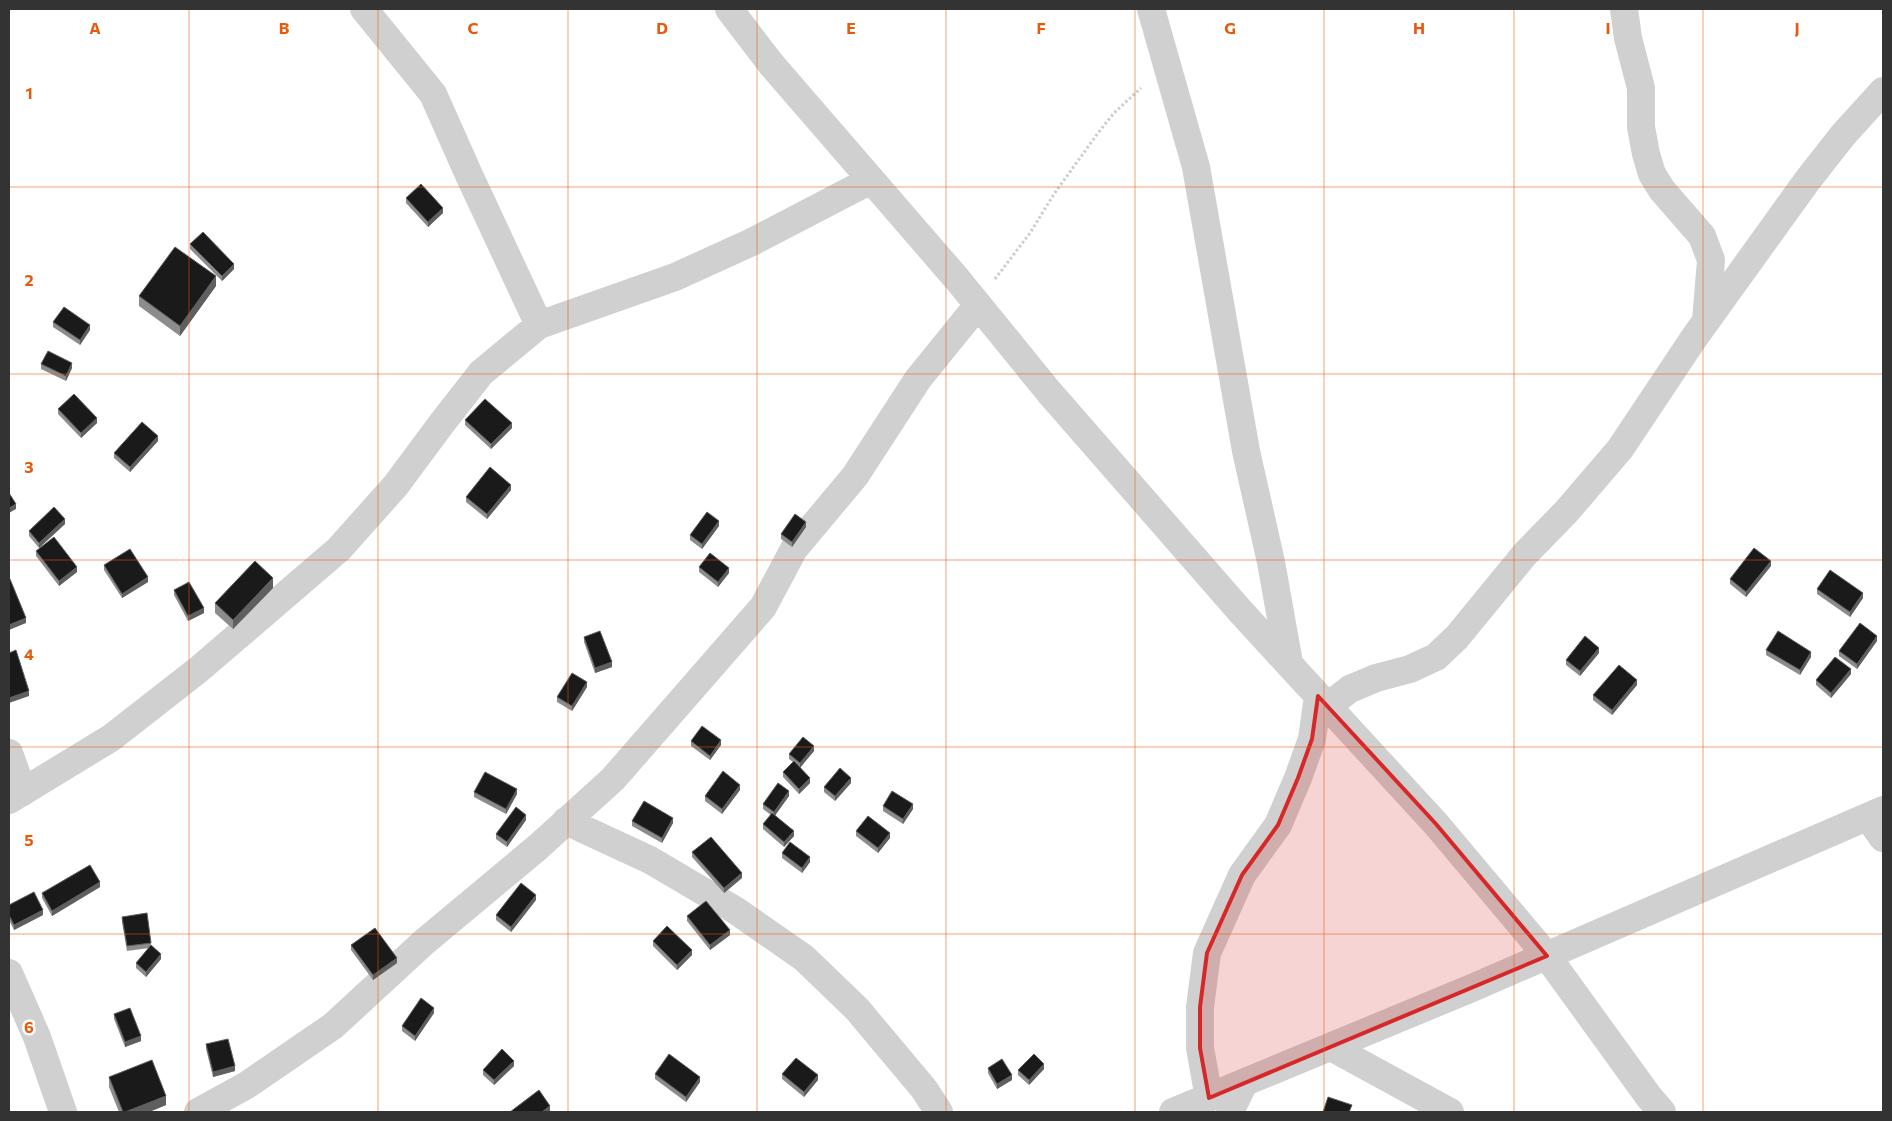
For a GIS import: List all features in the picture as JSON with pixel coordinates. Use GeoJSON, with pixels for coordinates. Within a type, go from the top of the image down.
{"type":"FeatureCollection","features":[{"type":"Feature","properties":{"kind":"street"},"geometry":{"type":"LineString","coordinates":[[364,9],[433,94],[539,325]]}},
{"type":"Feature","properties":{"kind":"street"},"geometry":{"type":"LineString","coordinates":[[729,9],[771,64],[978,305],[1049,392],[1241,612],[1436,824],[1547,956],[1649,1097],[1662,1112]]}},
{"type":"Feature","properties":{"kind":"street"},"geometry":{"type":"LineString","coordinates":[[1624,9],[1628,38],[1641,88],[1641,127],[1652,174],[1662,190],[1702,236],[1711,260],[1706,321]]}},
{"type":"Feature","properties":{"kind":"street"},"geometry":{"type":"LineString","coordinates":[[1157,10],[1168,67],[1196,167],[1246,451],[1271,562],[1289,663]]}},
{"type":"Feature","properties":{"kind":"street"},"geometry":{"type":"LineString","coordinates":[[1219,1105],[1200,1048],[1200,1007],[1207,953],[1242,875],[1278,826],[1312,739],[1323,701],[1376,678],[1410,669],[1436,657],[1457,637],[1525,554],[1566,512],[1620,449],[1706,321],[1807,181],[1843,135],[1883,91]]}},
{"type":"Feature","properties":{"kind":"street"},"geometry":{"type":"LineString","coordinates":[[9,753],[16,796],[111,738],[198,670],[339,549],[396,486],[481,373],[539,325],[675,277],[752,242],[871,180]]}},
{"type":"Feature","properties":{"kind":"street"},"geometry":{"type":"LineString","coordinates":[[198,1112],[247,1084],[334,1026],[424,943],[566,822],[613,779],[763,607],[794,550],[855,476],[918,379],[978,305]]}},
{"type":"Feature","properties":{"kind":"street"},"geometry":{"type":"LineString","coordinates":[[566,822],[650,860],[736,910],[804,958],[857,1009],[924,1089],[939,1112]]}},
{"type":"Feature","properties":{"kind":"street"},"geometry":{"type":"LineString","coordinates":[[1173,1112],[1219,1105],[1244,1084],[1547,956],[1878,822]]}},
{"type":"Feature","properties":{"kind":"street"},"geometry":{"type":"LineString","coordinates":[[9,973],[37,1037],[62,1112]]}},
{"type":"Feature","properties":{"kind":"street"},"geometry":{"type":"LineString","coordinates":[[1331,1047],[1450,1112]]}},
{"type":"Feature","properties":{"kind":"path"},"geometry":{"type":"LineString","coordinates":[[978,305],[1098,133],[1114,113],[1134,94],[1168,67]]}},
{"type":"Feature","properties":{"kind":"highlighted area"},"geometry":{"type":"Polygon","coordinates":[[[1318,696],[1436,824],[1547,956],[1209,1098],[1200,1048],[1200,1007],[1207,953],[1242,875],[1278,825],[1312,739],[1318,696]]]}},
{"type":"Feature","properties":{"kind":"building"},"geometry":{"type":"Polygon","coordinates":[[[421,184],[443,208],[428,222],[406,198],[421,184]]]}},
{"type":"Feature","properties":{"kind":"building"},"geometry":{"type":"Polygon","coordinates":[[[203,232],[234,264],[222,276],[190,244],[203,232]]]}},
{"type":"Feature","properties":{"kind":"building"},"geometry":{"type":"Polygon","coordinates":[[[175,247],[216,276],[180,326],[139,296],[175,247]]]}},
{"type":"Feature","properties":{"kind":"building"},"geometry":{"type":"Polygon","coordinates":[[[64,307],[90,325],[80,340],[53,322],[64,307]]]}},
{"type":"Feature","properties":{"kind":"building"},"geometry":{"type":"Polygon","coordinates":[[[48,351],[72,363],[66,376],[41,364],[48,351]]]}},
{"type":"Feature","properties":{"kind":"building"},"geometry":{"type":"Polygon","coordinates":[[[74,394],[97,418],[81,433],[58,409],[74,394]]]}},
{"type":"Feature","properties":{"kind":"building"},"geometry":{"type":"Polygon","coordinates":[[[485,399],[512,423],[491,444],[465,420],[485,399]]]}},
{"type":"Feature","properties":{"kind":"building"},"geometry":{"type":"Polygon","coordinates":[[[142,422],[158,436],[130,467],[114,453],[142,422]]]}},
{"type":"Feature","properties":{"kind":"building"},"geometry":{"type":"Polygon","coordinates":[[[490,467],[511,485],[487,514],[466,497],[490,467]]]}},
{"type":"Feature","properties":{"kind":"building"},"geometry":{"type":"Polygon","coordinates":[[[9,493],[16,504],[9,508],[9,493]]]}},
{"type":"Feature","properties":{"kind":"building"},"geometry":{"type":"Polygon","coordinates":[[[54,507],[65,519],[39,543],[29,531],[54,507]]]}},
{"type":"Feature","properties":{"kind":"building"},"geometry":{"type":"Polygon","coordinates":[[[707,512],[719,521],[702,544],[690,535],[707,512]]]}},
{"type":"Feature","properties":{"kind":"building"},"geometry":{"type":"Polygon","coordinates":[[[795,514],[806,522],[792,542],[781,534],[795,514]]]}},
{"type":"Feature","properties":{"kind":"building"},"geometry":{"type":"Polygon","coordinates":[[[54,537],[77,567],[59,581],[36,551],[54,537]]]}},
{"type":"Feature","properties":{"kind":"building"},"geometry":{"type":"Polygon","coordinates":[[[1754,548],[1771,561],[1746,592],[1730,579],[1754,548]]]}},
{"type":"Feature","properties":{"kind":"building"},"geometry":{"type":"Polygon","coordinates":[[[130,549],[148,577],[122,594],[104,565],[130,549]]]}},
{"type":"Feature","properties":{"kind":"building"},"geometry":{"type":"Polygon","coordinates":[[[710,553],[729,568],[718,582],[699,567],[710,553]]]}},
{"type":"Feature","properties":{"kind":"building"},"geometry":{"type":"Polygon","coordinates":[[[255,561],[273,578],[233,620],[215,603],[255,561]]]}},
{"type":"Feature","properties":{"kind":"building"},"geometry":{"type":"Polygon","coordinates":[[[1830,570],[1863,593],[1850,612],[1817,589],[1830,570]]]}},
{"type":"Feature","properties":{"kind":"building"},"geometry":{"type":"Polygon","coordinates":[[[9,580],[26,618],[9,625],[9,580]]]}},
{"type":"Feature","properties":{"kind":"building"},"geometry":{"type":"Polygon","coordinates":[[[189,582],[204,608],[188,616],[174,590],[189,582]]]}},
{"type":"Feature","properties":{"kind":"building"},"geometry":{"type":"Polygon","coordinates":[[[1860,623],[1877,636],[1857,664],[1839,651],[1860,623]]]}},
{"type":"Feature","properties":{"kind":"building"},"geometry":{"type":"Polygon","coordinates":[[[600,631],[612,662],[595,668],[584,637],[600,631]]]}},
{"type":"Feature","properties":{"kind":"building"},"geometry":{"type":"Polygon","coordinates":[[[1778,631],[1811,652],[1800,670],[1766,650],[1778,631]]]}},
{"type":"Feature","properties":{"kind":"building"},"geometry":{"type":"Polygon","coordinates":[[[1585,636],[1599,648],[1580,671],[1566,660],[1585,636]]]}},
{"type":"Feature","properties":{"kind":"building"},"geometry":{"type":"Polygon","coordinates":[[[16,650],[29,691],[9,698],[9,653],[16,650]]]}},
{"type":"Feature","properties":{"kind":"building"},"geometry":{"type":"Polygon","coordinates":[[[1835,657],[1851,669],[1831,693],[1816,680],[1835,657]]]}},
{"type":"Feature","properties":{"kind":"building"},"geometry":{"type":"Polygon","coordinates":[[[1619,665],[1637,680],[1612,710],[1593,695],[1619,665]]]}},
{"type":"Feature","properties":{"kind":"building"},"geometry":{"type":"Polygon","coordinates":[[[572,673],[587,682],[572,706],[557,697],[572,673]]]}},
{"type":"Feature","properties":{"kind":"building"},"geometry":{"type":"Polygon","coordinates":[[[702,726],[721,740],[710,756],[691,741],[702,726]]]}},
{"type":"Feature","properties":{"kind":"building"},"geometry":{"type":"Polygon","coordinates":[[[803,737],[814,746],[800,763],[789,754],[803,737]]]}},
{"type":"Feature","properties":{"kind":"building"},"geometry":{"type":"Polygon","coordinates":[[[794,761],[810,778],[799,789],[783,772],[794,761]]]}},
{"type":"Feature","properties":{"kind":"building"},"geometry":{"type":"Polygon","coordinates":[[[840,768],[851,778],[835,796],[824,787],[840,768]]]}},
{"type":"Feature","properties":{"kind":"building"},"geometry":{"type":"Polygon","coordinates":[[[723,771],[740,785],[722,809],[705,796],[723,771]]]}},
{"type":"Feature","properties":{"kind":"building"},"geometry":{"type":"Polygon","coordinates":[[[485,772],[517,789],[506,809],[474,792],[485,772]]]}},
{"type":"Feature","properties":{"kind":"building"},"geometry":{"type":"Polygon","coordinates":[[[778,783],[789,791],[774,812],[763,804],[778,783]]]}},
{"type":"Feature","properties":{"kind":"building"},"geometry":{"type":"Polygon","coordinates":[[[892,791],[913,804],[903,819],[883,806],[892,791]]]}},
{"type":"Feature","properties":{"kind":"building"},"geometry":{"type":"Polygon","coordinates":[[[644,801],[673,818],[662,838],[632,821],[644,801]]]}},
{"type":"Feature","properties":{"kind":"building"},"geometry":{"type":"Polygon","coordinates":[[[516,807],[526,815],[507,842],[496,834],[516,807]]]}},
{"type":"Feature","properties":{"kind":"building"},"geometry":{"type":"Polygon","coordinates":[[[772,813],[794,831],[784,842],[763,824],[772,813]]]}},
{"type":"Feature","properties":{"kind":"building"},"geometry":{"type":"Polygon","coordinates":[[[868,816],[890,833],[878,848],[856,831],[868,816]]]}},
{"type":"Feature","properties":{"kind":"building"},"geometry":{"type":"Polygon","coordinates":[[[711,837],[742,873],[724,888],[692,852],[711,837]]]}},
{"type":"Feature","properties":{"kind":"building"},"geometry":{"type":"Polygon","coordinates":[[[790,842],[810,857],[802,868],[782,853],[790,842]]]}},
{"type":"Feature","properties":{"kind":"building"},"geometry":{"type":"Polygon","coordinates":[[[90,865],[100,882],[52,911],[42,893],[90,865]]]}},
{"type":"Feature","properties":{"kind":"building"},"geometry":{"type":"Polygon","coordinates":[[[521,883],[536,895],[511,927],[496,915],[521,883]]]}},
{"type":"Feature","properties":{"kind":"building"},"geometry":{"type":"Polygon","coordinates":[[[34,892],[43,910],[14,925],[9,915],[9,905],[34,892]]]}},
{"type":"Feature","properties":{"kind":"building"},"geometry":{"type":"Polygon","coordinates":[[[706,901],[730,930],[710,945],[687,916],[706,901]]]}},
{"type":"Feature","properties":{"kind":"building"},"geometry":{"type":"Polygon","coordinates":[[[147,913],[151,943],[127,946],[122,917],[147,913]]]}},
{"type":"Feature","properties":{"kind":"building"},"geometry":{"type":"Polygon","coordinates":[[[667,926],[692,950],[677,965],[653,941],[667,926]]]}},
{"type":"Feature","properties":{"kind":"building"},"geometry":{"type":"Polygon","coordinates":[[[375,928],[397,958],[373,975],[351,945],[375,928]]]}},
{"type":"Feature","properties":{"kind":"building"},"geometry":{"type":"Polygon","coordinates":[[[151,945],[161,954],[146,972],[136,963],[151,945]]]}},
{"type":"Feature","properties":{"kind":"building"},"geometry":{"type":"Polygon","coordinates":[[[421,998],[434,1008],[415,1036],[402,1026],[421,998]]]}},
{"type":"Feature","properties":{"kind":"building"},"geometry":{"type":"Polygon","coordinates":[[[130,1008],[141,1036],[125,1042],[114,1014],[130,1008]]]}},
{"type":"Feature","properties":{"kind":"building"},"geometry":{"type":"Polygon","coordinates":[[[228,1039],[235,1066],[213,1072],[206,1044],[228,1039]]]}},
{"type":"Feature","properties":{"kind":"building"},"geometry":{"type":"Polygon","coordinates":[[[502,1049],[514,1061],[494,1080],[483,1070],[502,1049]]]}},
{"type":"Feature","properties":{"kind":"building"},"geometry":{"type":"Polygon","coordinates":[[[669,1054],[700,1077],[686,1097],[655,1074],[669,1054]]]}},
{"type":"Feature","properties":{"kind":"building"},"geometry":{"type":"Polygon","coordinates":[[[1034,1054],[1044,1064],[1029,1080],[1018,1070],[1034,1054]]]}},
{"type":"Feature","properties":{"kind":"building"},"geometry":{"type":"Polygon","coordinates":[[[796,1058],[818,1075],[804,1092],[782,1074],[796,1058]]]}},
{"type":"Feature","properties":{"kind":"building"},"geometry":{"type":"Polygon","coordinates":[[[1002,1059],[1012,1075],[997,1084],[988,1068],[1002,1059]]]}},
{"type":"Feature","properties":{"kind":"building"},"geometry":{"type":"Polygon","coordinates":[[[152,1060],[166,1096],[123,1112],[109,1077],[152,1060]]]}},
{"type":"Feature","properties":{"kind":"building"},"geometry":{"type":"Polygon","coordinates":[[[539,1090],[550,1106],[542,1112],[510,1112],[539,1090]]]}},
{"type":"Feature","properties":{"kind":"building"},"geometry":{"type":"Polygon","coordinates":[[[1328,1097],[1352,1105],[1349,1112],[1323,1112],[1328,1097]]]}}]}
